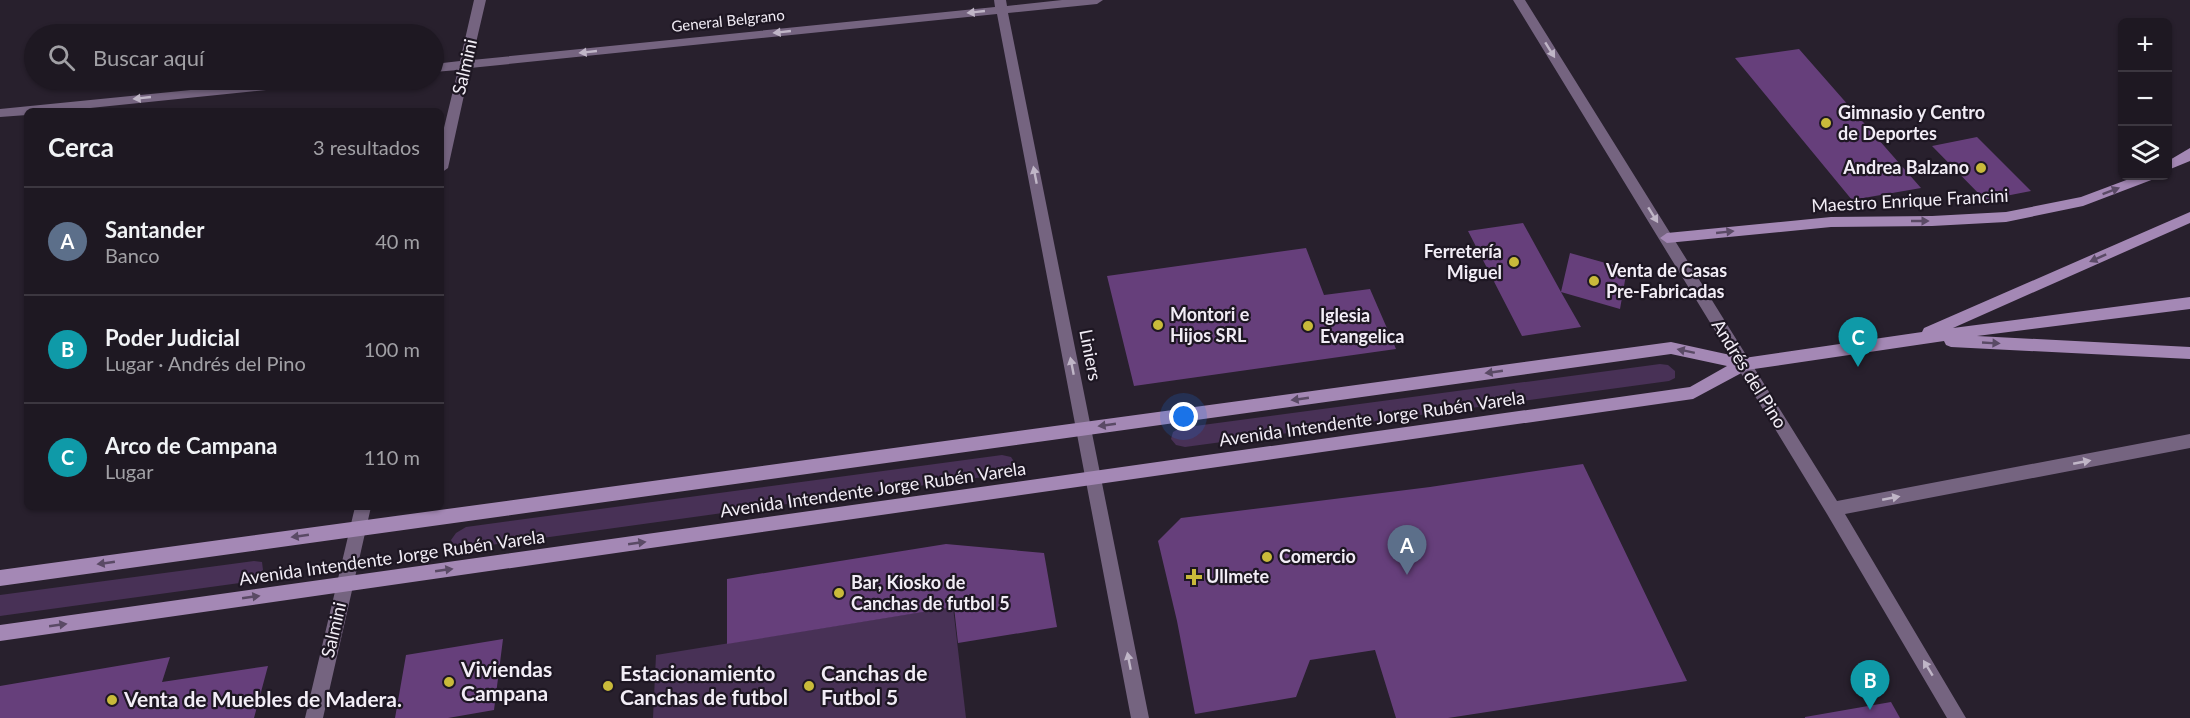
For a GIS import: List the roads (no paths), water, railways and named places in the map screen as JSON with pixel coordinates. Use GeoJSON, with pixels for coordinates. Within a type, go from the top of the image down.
{"type":"FeatureCollection","features":[{"type":"Feature","properties":{"kind":"main road"},"geometry":{"type":"LineString","coordinates":[[2172,164],[2190,153]]}},
{"type":"Feature","properties":{"kind":"main road","name":"Maestro Enrique Francini"},"geometry":{"type":"LineString","coordinates":[[1667,238],[1831,222],[1932,221],[2006,217],[2083,201],[2138,180]]}},
{"type":"Feature","properties":{"kind":"main road"},"geometry":{"type":"LineString","coordinates":[[1912,339],[2190,217]]}},
{"type":"Feature","properties":{"kind":"main road","name":"Avenida Intendente Jorge Rubén Varela"},"geometry":{"type":"LineString","coordinates":[[0,578],[1671,348],[1744,364],[1912,339],[2190,303]]}},
{"type":"Feature","properties":{"kind":"main road"},"geometry":{"type":"LineString","coordinates":[[1912,339],[2190,353]]}},
{"type":"Feature","properties":{"kind":"main road","name":"Avenida Intendente Jorge Rubén Varela"},"geometry":{"type":"LineString","coordinates":[[0,633],[1693,393],[1744,364]]}},
{"type":"Feature","properties":{"kind":"street","name":"Salmini"},"geometry":{"type":"LineString","coordinates":[[444,155],[480,0]]}},
{"type":"Feature","properties":{"kind":"street","name":"General Belgrano"},"geometry":{"type":"LineString","coordinates":[[444,67],[1001,5],[1097,0]]}},
{"type":"Feature","properties":{"kind":"street","name":"Andrés del Pino"},"geometry":{"type":"LineString","coordinates":[[1519,0],[1833,509],[1957,718]]}},
{"type":"Feature","properties":{"kind":"street","name":"Liniers"},"geometry":{"type":"LineString","coordinates":[[1001,5],[1140,718]]}},
{"type":"Feature","properties":{"kind":"street"},"geometry":{"type":"LineString","coordinates":[[49,108],[227,90]]}},
{"type":"Feature","properties":{"kind":"street"},"geometry":{"type":"LineString","coordinates":[[0,113],[24,111]]}},
{"type":"Feature","properties":{"kind":"street"},"geometry":{"type":"LineString","coordinates":[[1833,509],[2190,441]]}},
{"type":"Feature","properties":{"kind":"street","name":"Salmini"},"geometry":{"type":"LineString","coordinates":[[314,718],[362,510]]}},
{"type":"Feature","properties":{"kind":"place","name":"Gimnasio y Centro de Deportes"},"geometry":{"type":"Point","coordinates":[1826,123]}},
{"type":"Feature","properties":{"kind":"place","name":"Andrea Balzano"},"geometry":{"type":"Point","coordinates":[1981,168]}},
{"type":"Feature","properties":{"kind":"place","name":"Ferretería Miguel"},"geometry":{"type":"Point","coordinates":[1514,262]}},
{"type":"Feature","properties":{"kind":"place","name":"Venta de Casas Pre-Fabricadas"},"geometry":{"type":"Point","coordinates":[1594,281]}},
{"type":"Feature","properties":{"kind":"place","name":"Montori e Hijos SRL"},"geometry":{"type":"Point","coordinates":[1158,325]}},
{"type":"Feature","properties":{"kind":"place","name":"Iglesia Evangelica"},"geometry":{"type":"Point","coordinates":[1308,326]}},
{"type":"Feature","properties":{"kind":"place","name":"Arco de Campana"},"geometry":{"type":"Point","coordinates":[1858,367]}},
{"type":"Feature","properties":{"kind":"place","name":"Comercio"},"geometry":{"type":"Point","coordinates":[1267,557]}},
{"type":"Feature","properties":{"kind":"place","name":"Santander"},"geometry":{"type":"Point","coordinates":[1407,575]}},
{"type":"Feature","properties":{"kind":"place","name":"Ullmete"},"geometry":{"type":"Point","coordinates":[1194,577]}},
{"type":"Feature","properties":{"kind":"place","name":"Bar, Kiosko de Canchas de futbol 5"},"geometry":{"type":"Point","coordinates":[839,593]}},
{"type":"Feature","properties":{"kind":"place","name":"Viviendas Campana"},"geometry":{"type":"Point","coordinates":[449,682]}},
{"type":"Feature","properties":{"kind":"place","name":"Estacionamiento Canchas de futbol"},"geometry":{"type":"Point","coordinates":[608,686]}},
{"type":"Feature","properties":{"kind":"place","name":"Canchas de Futbol 5"},"geometry":{"type":"Point","coordinates":[809,686]}},
{"type":"Feature","properties":{"kind":"place","name":"Venta de Muebles de Madera."},"geometry":{"type":"Point","coordinates":[112,700]}},
{"type":"Feature","properties":{"kind":"place","name":"Poder Judicial"},"geometry":{"type":"Point","coordinates":[1870,710]}}]}
